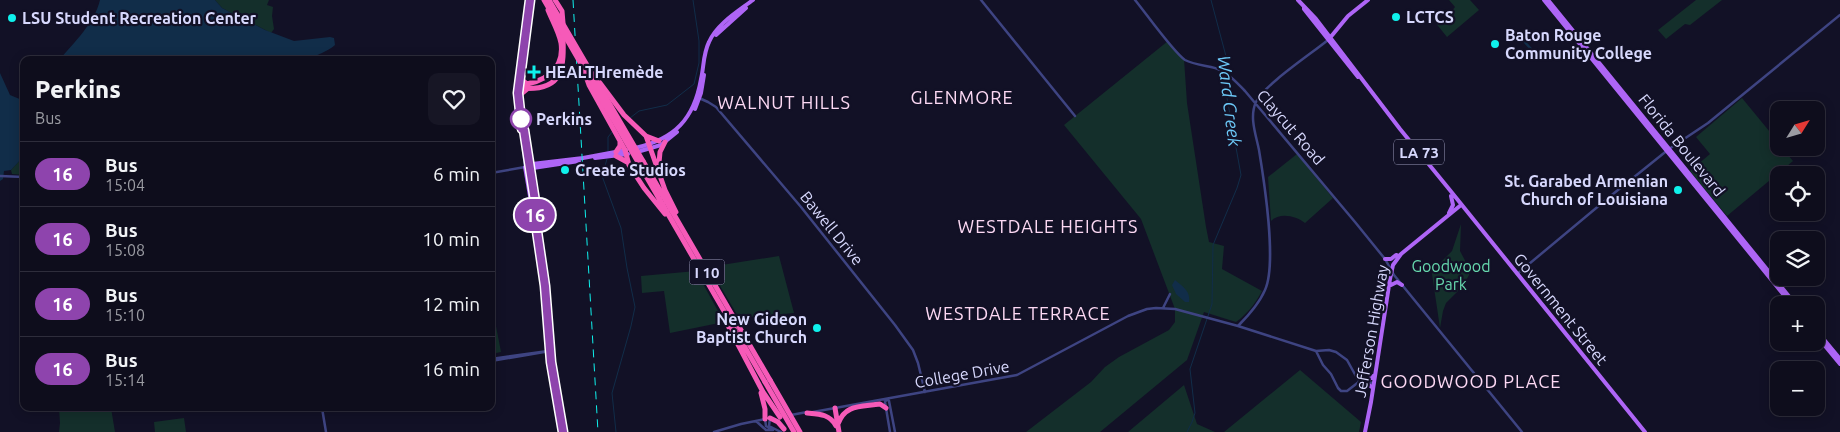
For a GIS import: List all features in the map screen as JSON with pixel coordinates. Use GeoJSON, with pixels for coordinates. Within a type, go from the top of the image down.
{"type":"FeatureCollection","features":[{"type":"Feature","properties":{"kind":"highway"},"geometry":{"type":"LineString","coordinates":[[519,104],[521,94],[528,86],[539,82],[550,74],[558,63],[561,48],[560,39],[544,0]]}},
{"type":"Feature","properties":{"kind":"highway","name":"I 10"},"geometry":{"type":"LineString","coordinates":[[544,0],[641,162]]}},
{"type":"Feature","properties":{"kind":"highway","name":"I 10"},"geometry":{"type":"LineString","coordinates":[[549,0],[768,381],[794,432]]}},
{"type":"Feature","properties":{"kind":"highway"},"geometry":{"type":"LineString","coordinates":[[519,86],[541,88],[557,77],[562,71],[564,56],[563,17],[561,9],[555,0]]}},
{"type":"Feature","properties":{"kind":"highway"},"geometry":{"type":"LineString","coordinates":[[580,53],[614,102],[646,136],[660,171],[665,190],[681,223],[678,226],[644,188],[628,163],[620,142],[589,85],[583,68]]}},
{"type":"Feature","properties":{"kind":"highway"},"geometry":{"type":"LineString","coordinates":[[521,65],[522,80],[528,86]]}},
{"type":"Feature","properties":{"kind":"highway"},"geometry":{"type":"LineString","coordinates":[[646,136],[659,140]]}},
{"type":"Feature","properties":{"kind":"highway"},"geometry":{"type":"LineString","coordinates":[[620,142],[620,146],[614,154],[628,163]]}},
{"type":"Feature","properties":{"kind":"highway"},"geometry":{"type":"LineString","coordinates":[[660,171],[660,152],[665,142]]}},
{"type":"Feature","properties":{"kind":"highway","name":"I 10"},"geometry":{"type":"LineString","coordinates":[[678,226],[714,294],[800,432]]}},
{"type":"Feature","properties":{"kind":"highway"},"geometry":{"type":"LineString","coordinates":[[714,294],[722,315],[755,378],[781,417],[783,431]]}},
{"type":"Feature","properties":{"kind":"highway"},"geometry":{"type":"LineString","coordinates":[[755,378],[768,419],[778,422],[783,431]]}},
{"type":"Feature","properties":{"kind":"highway"},"geometry":{"type":"LineString","coordinates":[[837,429],[841,416],[848,410],[880,404],[886,408]]}},
{"type":"Feature","properties":{"kind":"highway"},"geometry":{"type":"LineString","coordinates":[[834,408],[837,429]]}},
{"type":"Feature","properties":{"kind":"highway"},"geometry":{"type":"LineString","coordinates":[[807,412],[826,415],[837,429]]}},
{"type":"Feature","properties":{"kind":"main road"},"geometry":{"type":"LineString","coordinates":[[563,432],[550,351],[545,286],[533,204],[535,201],[527,167],[533,168],[625,153],[665,142],[686,123],[698,98],[705,52],[710,39],[720,26],[754,0]]}},
{"type":"Feature","properties":{"kind":"main road","name":"Government Street"},"geometry":{"type":"LineString","coordinates":[[1298,0],[1389,115]]}},
{"type":"Feature","properties":{"kind":"main road"},"geometry":{"type":"LineString","coordinates":[[1329,39],[1348,16],[1368,0]]}},
{"type":"Feature","properties":{"kind":"main road","name":"Florida Boulevard"},"geometry":{"type":"LineString","coordinates":[[1544,0],[1560,17]]}},
{"type":"Feature","properties":{"kind":"main road","name":"Florida Boulevard"},"geometry":{"type":"LineString","coordinates":[[1548,0],[1789,296]]}},
{"type":"Feature","properties":{"kind":"main road","name":"Government Street"},"geometry":{"type":"LineString","coordinates":[[1304,7],[1324,29],[1329,39],[1377,102],[1645,432]]}},
{"type":"Feature","properties":{"kind":"main road"},"geometry":{"type":"LineString","coordinates":[[1324,29],[1329,31],[1336,30]]}},
{"type":"Feature","properties":{"kind":"main road"},"geometry":{"type":"LineString","coordinates":[[651,146],[681,125],[698,98]]}},
{"type":"Feature","properties":{"kind":"main road"},"geometry":{"type":"LineString","coordinates":[[1377,102],[1384,107]]}},
{"type":"Feature","properties":{"kind":"main road"},"geometry":{"type":"LineString","coordinates":[[1448,215],[1453,205],[1450,191]]}},
{"type":"Feature","properties":{"kind":"main road","name":"Jefferson Highway"},"geometry":{"type":"LineString","coordinates":[[1365,432],[1392,271],[1399,256],[1461,205]]}},
{"type":"Feature","properties":{"kind":"main road","name":"Florida Boulevard"},"geometry":{"type":"LineString","coordinates":[[1722,216],[1785,296]]}},
{"type":"Feature","properties":{"kind":"main road"},"geometry":{"type":"LineString","coordinates":[[1385,259],[1390,260],[1396,255],[1399,256]]}},
{"type":"Feature","properties":{"kind":"main road"},"geometry":{"type":"LineString","coordinates":[[1389,286],[1397,282],[1402,285]]}},
{"type":"Feature","properties":{"kind":"main road"},"geometry":{"type":"LineString","coordinates":[[1825,341],[1840,359]]}},
{"type":"Feature","properties":{"kind":"main road"},"geometry":{"type":"LineString","coordinates":[[1825,343],[1832,349]]}},
{"type":"Feature","properties":{"kind":"main road"},"geometry":{"type":"LineString","coordinates":[[1825,346],[1840,364]]}},
{"type":"Feature","properties":{"kind":"main road"},"geometry":{"type":"LineString","coordinates":[[1373,388],[1363,381],[1375,375]]}},
{"type":"Feature","properties":{"kind":"street"},"geometry":{"type":"LineString","coordinates":[[495,172],[527,167],[524,130],[522,129],[519,104],[519,86],[530,0]]}},
{"type":"Feature","properties":{"kind":"street"},"geometry":{"type":"LineString","coordinates":[[982,0],[1075,116]]}},
{"type":"Feature","properties":{"kind":"street","name":"Claycut Road"},"geometry":{"type":"LineString","coordinates":[[1135,0],[1180,56],[1191,62],[1213,67],[1230,76],[1316,174],[1385,259],[1402,285],[1522,432]]}},
{"type":"Feature","properties":{"kind":"street"},"geometry":{"type":"LineString","coordinates":[[1517,274],[1668,150],[1715,117],[1840,15]]}},
{"type":"Feature","properties":{"kind":"street"},"geometry":{"type":"LineString","coordinates":[[1238,326],[1257,305],[1265,290],[1270,266],[1265,192],[1253,120],[1255,104],[1264,91],[1329,39]]}},
{"type":"Feature","properties":{"kind":"street","name":"Bawell Drive"},"geometry":{"type":"LineString","coordinates":[[698,98],[716,107],[879,303],[913,350],[925,392]]}},
{"type":"Feature","properties":{"kind":"street"},"geometry":{"type":"LineString","coordinates":[[2,176],[20,177]]}},
{"type":"Feature","properties":{"kind":"street"},"geometry":{"type":"LineString","coordinates":[[1163,308],[1170,294]]}},
{"type":"Feature","properties":{"kind":"street","name":"College Drive"},"geometry":{"type":"LineString","coordinates":[[714,432],[756,421],[1017,375],[1128,316],[1147,309],[1163,308],[1196,314],[1316,351],[1333,351],[1345,358],[1354,376],[1363,381]]}},
{"type":"Feature","properties":{"kind":"street"},"geometry":{"type":"LineString","coordinates":[[1227,323],[1236,323],[1244,319]]}},
{"type":"Feature","properties":{"kind":"street"},"geometry":{"type":"LineString","coordinates":[[1244,319],[1242,324],[1244,328]]}},
{"type":"Feature","properties":{"kind":"street"},"geometry":{"type":"LineString","coordinates":[[495,359],[550,351]]}},
{"type":"Feature","properties":{"kind":"street"},"geometry":{"type":"LineString","coordinates":[[1316,351],[1322,363],[1331,374],[1336,386],[1341,390],[1347,390],[1363,381],[1374,383]]}},
{"type":"Feature","properties":{"kind":"street"},"geometry":{"type":"LineString","coordinates":[[1320,357],[1324,351]]}},
{"type":"Feature","properties":{"kind":"street"},"geometry":{"type":"LineString","coordinates":[[887,399],[885,402],[890,432]]}},
{"type":"Feature","properties":{"kind":"street"},"geometry":{"type":"LineString","coordinates":[[887,399],[895,432]]}},
{"type":"Feature","properties":{"kind":"street"},"geometry":{"type":"LineString","coordinates":[[322,411],[326,432]]}},
{"type":"Feature","properties":{"kind":"street"},"geometry":{"type":"LineString","coordinates":[[768,419],[768,426],[775,430]]}},
{"type":"Feature","properties":{"kind":"street"},"geometry":{"type":"LineString","coordinates":[[756,421],[765,429],[783,431]]}},
{"type":"Feature","properties":{"kind":"street"},"geometry":{"type":"LineString","coordinates":[[889,424],[894,424]]}},
{"type":"Feature","properties":{"kind":"green space"},"geometry":{"type":"Polygon","coordinates":[[[215,0],[269,0],[267,5],[273,7],[274,29],[271,33],[222,8],[215,0]]]}},
{"type":"Feature","properties":{"kind":"green space"},"geometry":{"type":"Polygon","coordinates":[[[1449,0],[1470,0],[1479,10],[1447,37],[1430,16],[1433,14],[1441,24],[1448,18],[1455,7],[1449,0]]]}},
{"type":"Feature","properties":{"kind":"green space"},"geometry":{"type":"Polygon","coordinates":[[[1696,0],[1722,0],[1690,25],[1685,24],[1666,39],[1658,30],[1696,0]]]}},
{"type":"Feature","properties":{"kind":"green space"},"geometry":{"type":"Polygon","coordinates":[[[1168,41],[1184,59],[1187,103],[1209,242],[1224,246],[1222,269],[1262,291],[1244,316],[1236,322],[1204,312],[1187,360],[1100,432],[1026,432],[1091,382],[1105,367],[1119,357],[1169,330],[1175,322],[1175,309],[1141,219],[1064,125],[1168,41]]]}},
{"type":"Feature","properties":{"kind":"green space"},"geometry":{"type":"Polygon","coordinates":[[[1742,98],[1770,132],[1770,156],[1789,156],[1793,161],[1787,166],[1770,166],[1770,180],[1727,216],[1690,171],[1710,154],[1696,137],[1742,98]]]}},
{"type":"Feature","properties":{"kind":"green space"},"geometry":{"type":"Polygon","coordinates":[[[1297,154],[1333,198],[1305,223],[1297,218],[1288,216],[1275,218],[1271,221],[1268,177],[1297,154]]]}},
{"type":"Feature","properties":{"kind":"green space"},"geometry":{"type":"Polygon","coordinates":[[[20,160],[20,175],[12,174],[11,170],[20,160]]]}},
{"type":"Feature","properties":{"kind":"green space","name":"Goodwood Park"},"geometry":{"type":"Polygon","coordinates":[[[1461,224],[1460,251],[1469,268],[1469,275],[1463,286],[1446,303],[1440,328],[1432,274],[1434,269],[1452,251],[1461,224]]]}},
{"type":"Feature","properties":{"kind":"green space"},"geometry":{"type":"Polygon","coordinates":[[[779,256],[794,313],[739,318],[709,267],[779,256]]]}},
{"type":"Feature","properties":{"kind":"green space"},"geometry":{"type":"Polygon","coordinates":[[[696,271],[724,322],[670,333],[664,291],[642,293],[641,276],[696,271]]]}},
{"type":"Feature","properties":{"kind":"green space"},"geometry":{"type":"Polygon","coordinates":[[[495,321],[501,352],[495,353],[495,321]]]}},
{"type":"Feature","properties":{"kind":"green space"},"geometry":{"type":"Polygon","coordinates":[[[1300,370],[1361,422],[1359,432],[1224,432],[1300,370]]]}},
{"type":"Feature","properties":{"kind":"green space"},"geometry":{"type":"Polygon","coordinates":[[[1184,385],[1197,424],[1215,432],[1128,432],[1184,385]]]}},
{"type":"Feature","properties":{"kind":"green space"},"geometry":{"type":"Polygon","coordinates":[[[59,411],[112,411],[115,432],[59,432],[59,411]]]}},
{"type":"Feature","properties":{"kind":"green space"},"geometry":{"type":"Polygon","coordinates":[[[184,418],[186,432],[155,432],[154,422],[184,418]]]}},
{"type":"Feature","properties":{"kind":"water"},"geometry":{"type":"Polygon","coordinates":[[[100,0],[215,0],[222,8],[265,30],[294,41],[330,37],[334,38],[335,45],[315,56],[62,56],[89,24],[100,0]]]}},
{"type":"Feature","properties":{"kind":"water"},"geometry":{"type":"Polygon","coordinates":[[[0,73],[10,95],[20,99],[20,160],[11,170],[4,171],[3,179],[0,181],[0,73]]]}},
{"type":"Feature","properties":{"kind":"water"},"geometry":{"type":"Polygon","coordinates":[[[1175,280],[1189,295],[1189,302],[1185,302],[1176,294],[1172,285],[1175,280]]]}},
{"type":"Feature","properties":{"kind":"waterway"},"geometry":{"type":"LineString","coordinates":[[630,118],[639,111],[667,105],[694,84],[699,63],[699,41],[693,0]]}},
{"type":"Feature","properties":{"kind":"waterway","name":"Ward Creek"},"geometry":{"type":"LineString","coordinates":[[1211,0],[1227,60],[1227,72]]}},
{"type":"Feature","properties":{"kind":"waterway"},"geometry":{"type":"LineString","coordinates":[[1523,40],[1531,49]]}},
{"type":"Feature","properties":{"kind":"waterway","name":"Ward Creek"},"geometry":{"type":"LineString","coordinates":[[1187,432],[1195,413],[1190,369],[1212,304],[1213,245],[1241,175],[1225,87],[1227,76]]}},
{"type":"Feature","properties":{"kind":"waterway"},"geometry":{"type":"LineString","coordinates":[[608,153],[608,137],[613,131]]}},
{"type":"Feature","properties":{"kind":"waterway"},"geometry":{"type":"LineString","coordinates":[[607,159],[602,176],[621,228],[635,307],[612,393],[616,432]]}},
{"type":"Feature","properties":{"kind":"railway"},"geometry":{"type":"LineString","coordinates":[[573,0],[598,432]]}},
{"type":"Feature","properties":{"kind":"bus line","name":"16"},"geometry":{"type":"LineString","coordinates":[[530,0],[518,98],[535,201],[533,204],[545,286],[551,362],[563,432]]}},
{"type":"Feature","properties":{"kind":"place","name":"LCTCS"},"geometry":{"type":"Point","coordinates":[1396,17]}},
{"type":"Feature","properties":{"kind":"place","name":"LSU Student Recreation Center"},"geometry":{"type":"Point","coordinates":[12,18]}},
{"type":"Feature","properties":{"kind":"place","name":"Baton Rouge Community College"},"geometry":{"type":"Point","coordinates":[1495,44]}},
{"type":"Feature","properties":{"kind":"place","name":"HEALTHremède"},"geometry":{"type":"Point","coordinates":[534,72]}},
{"type":"Feature","properties":{"kind":"place","name":"Perkins"},"geometry":{"type":"Point","coordinates":[521,119]}},
{"type":"Feature","properties":{"kind":"place","name":"Create Studios"},"geometry":{"type":"Point","coordinates":[565,170]}},
{"type":"Feature","properties":{"kind":"place","name":"St. Garabed Armenian Church of Louisiana"},"geometry":{"type":"Point","coordinates":[1678,190]}},
{"type":"Feature","properties":{"kind":"place","name":"New Gideon Baptist Church"},"geometry":{"type":"Point","coordinates":[817,328]}},
{"type":"Feature","properties":{"kind":"district","name":"GLENMORE"},"geometry":{"type":"Point","coordinates":[962,97]}},
{"type":"Feature","properties":{"kind":"district","name":"WALNUT HILLS"},"geometry":{"type":"Point","coordinates":[784,102]}},
{"type":"Feature","properties":{"kind":"district","name":"WESTDALE HEIGHTS"},"geometry":{"type":"Point","coordinates":[1048,226]}},
{"type":"Feature","properties":{"kind":"district","name":"WESTDALE TERRACE"},"geometry":{"type":"Point","coordinates":[1018,313]}},
{"type":"Feature","properties":{"kind":"district","name":"GOODWOOD PLACE"},"geometry":{"type":"Point","coordinates":[1471,381]}}]}
